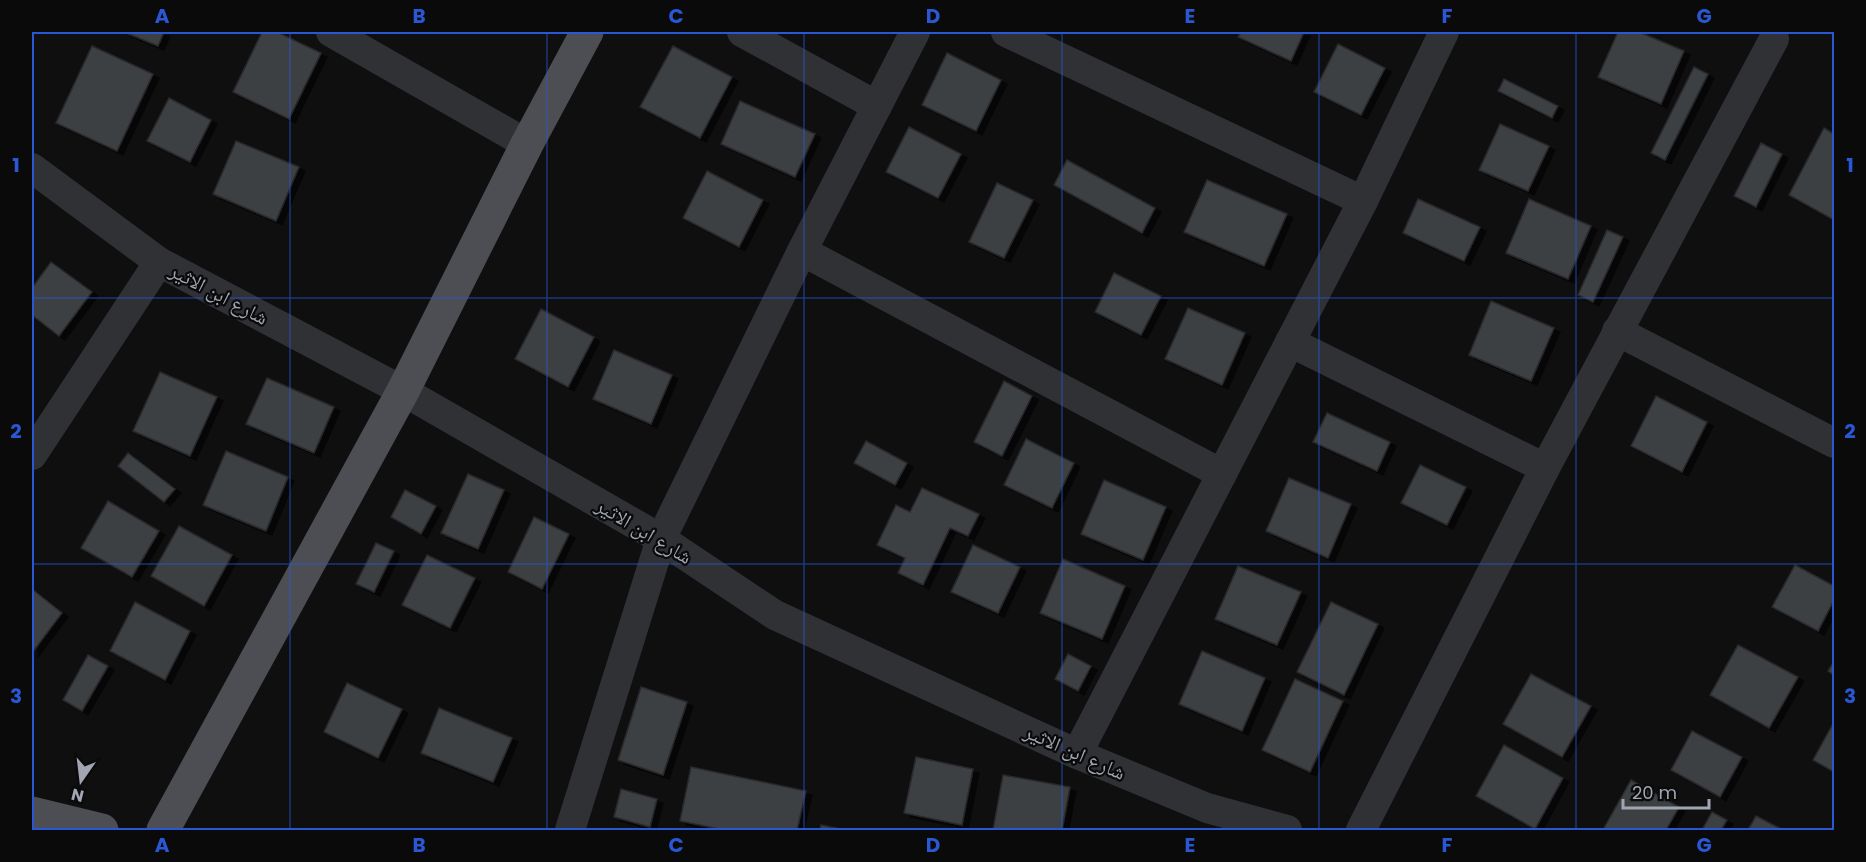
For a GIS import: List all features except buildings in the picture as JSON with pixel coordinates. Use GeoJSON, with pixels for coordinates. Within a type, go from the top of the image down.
{"type":"FeatureCollection","features":[{"type":"Feature","properties":{"kind":"main road"},"geometry":{"type":"LineString","coordinates":[[163,831],[403,391],[527,144],[587,32]]}},
{"type":"Feature","properties":{"kind":"main road"},"geometry":{"type":"LineString","coordinates":[[32,813],[102,831]]}},
{"type":"Feature","properties":{"kind":"street"},"geometry":{"type":"LineString","coordinates":[[331,32],[527,144]]}},
{"type":"Feature","properties":{"kind":"street"},"geometry":{"type":"LineString","coordinates":[[742,32],[877,106]]}},
{"type":"Feature","properties":{"kind":"street"},"geometry":{"type":"LineString","coordinates":[[570,831],[661,539],[802,251],[915,32]]}},
{"type":"Feature","properties":{"kind":"street"},"geometry":{"type":"LineString","coordinates":[[1006,32],[1363,201]]}},
{"type":"Feature","properties":{"kind":"street"},"geometry":{"type":"LineString","coordinates":[[1077,754],[1363,201],[1443,32]]}},
{"type":"Feature","properties":{"kind":"street"},"geometry":{"type":"LineString","coordinates":[[1361,831],[1545,468],[1774,39]]}},
{"type":"Feature","properties":{"kind":"street","name":"شارع ابن الاثير"},"geometry":{"type":"LineString","coordinates":[[32,168],[159,262],[403,391],[661,539],[775,615],[1077,754],[1207,808],[1287,831]]}},
{"type":"Feature","properties":{"kind":"street"},"geometry":{"type":"LineString","coordinates":[[802,251],[1222,474]]}},
{"type":"Feature","properties":{"kind":"street"},"geometry":{"type":"LineString","coordinates":[[32,455],[159,262]]}},
{"type":"Feature","properties":{"kind":"street"},"geometry":{"type":"LineString","coordinates":[[1617,331],[1834,443]]}},
{"type":"Feature","properties":{"kind":"street"},"geometry":{"type":"LineString","coordinates":[[1290,342],[1545,468]]}}]}
